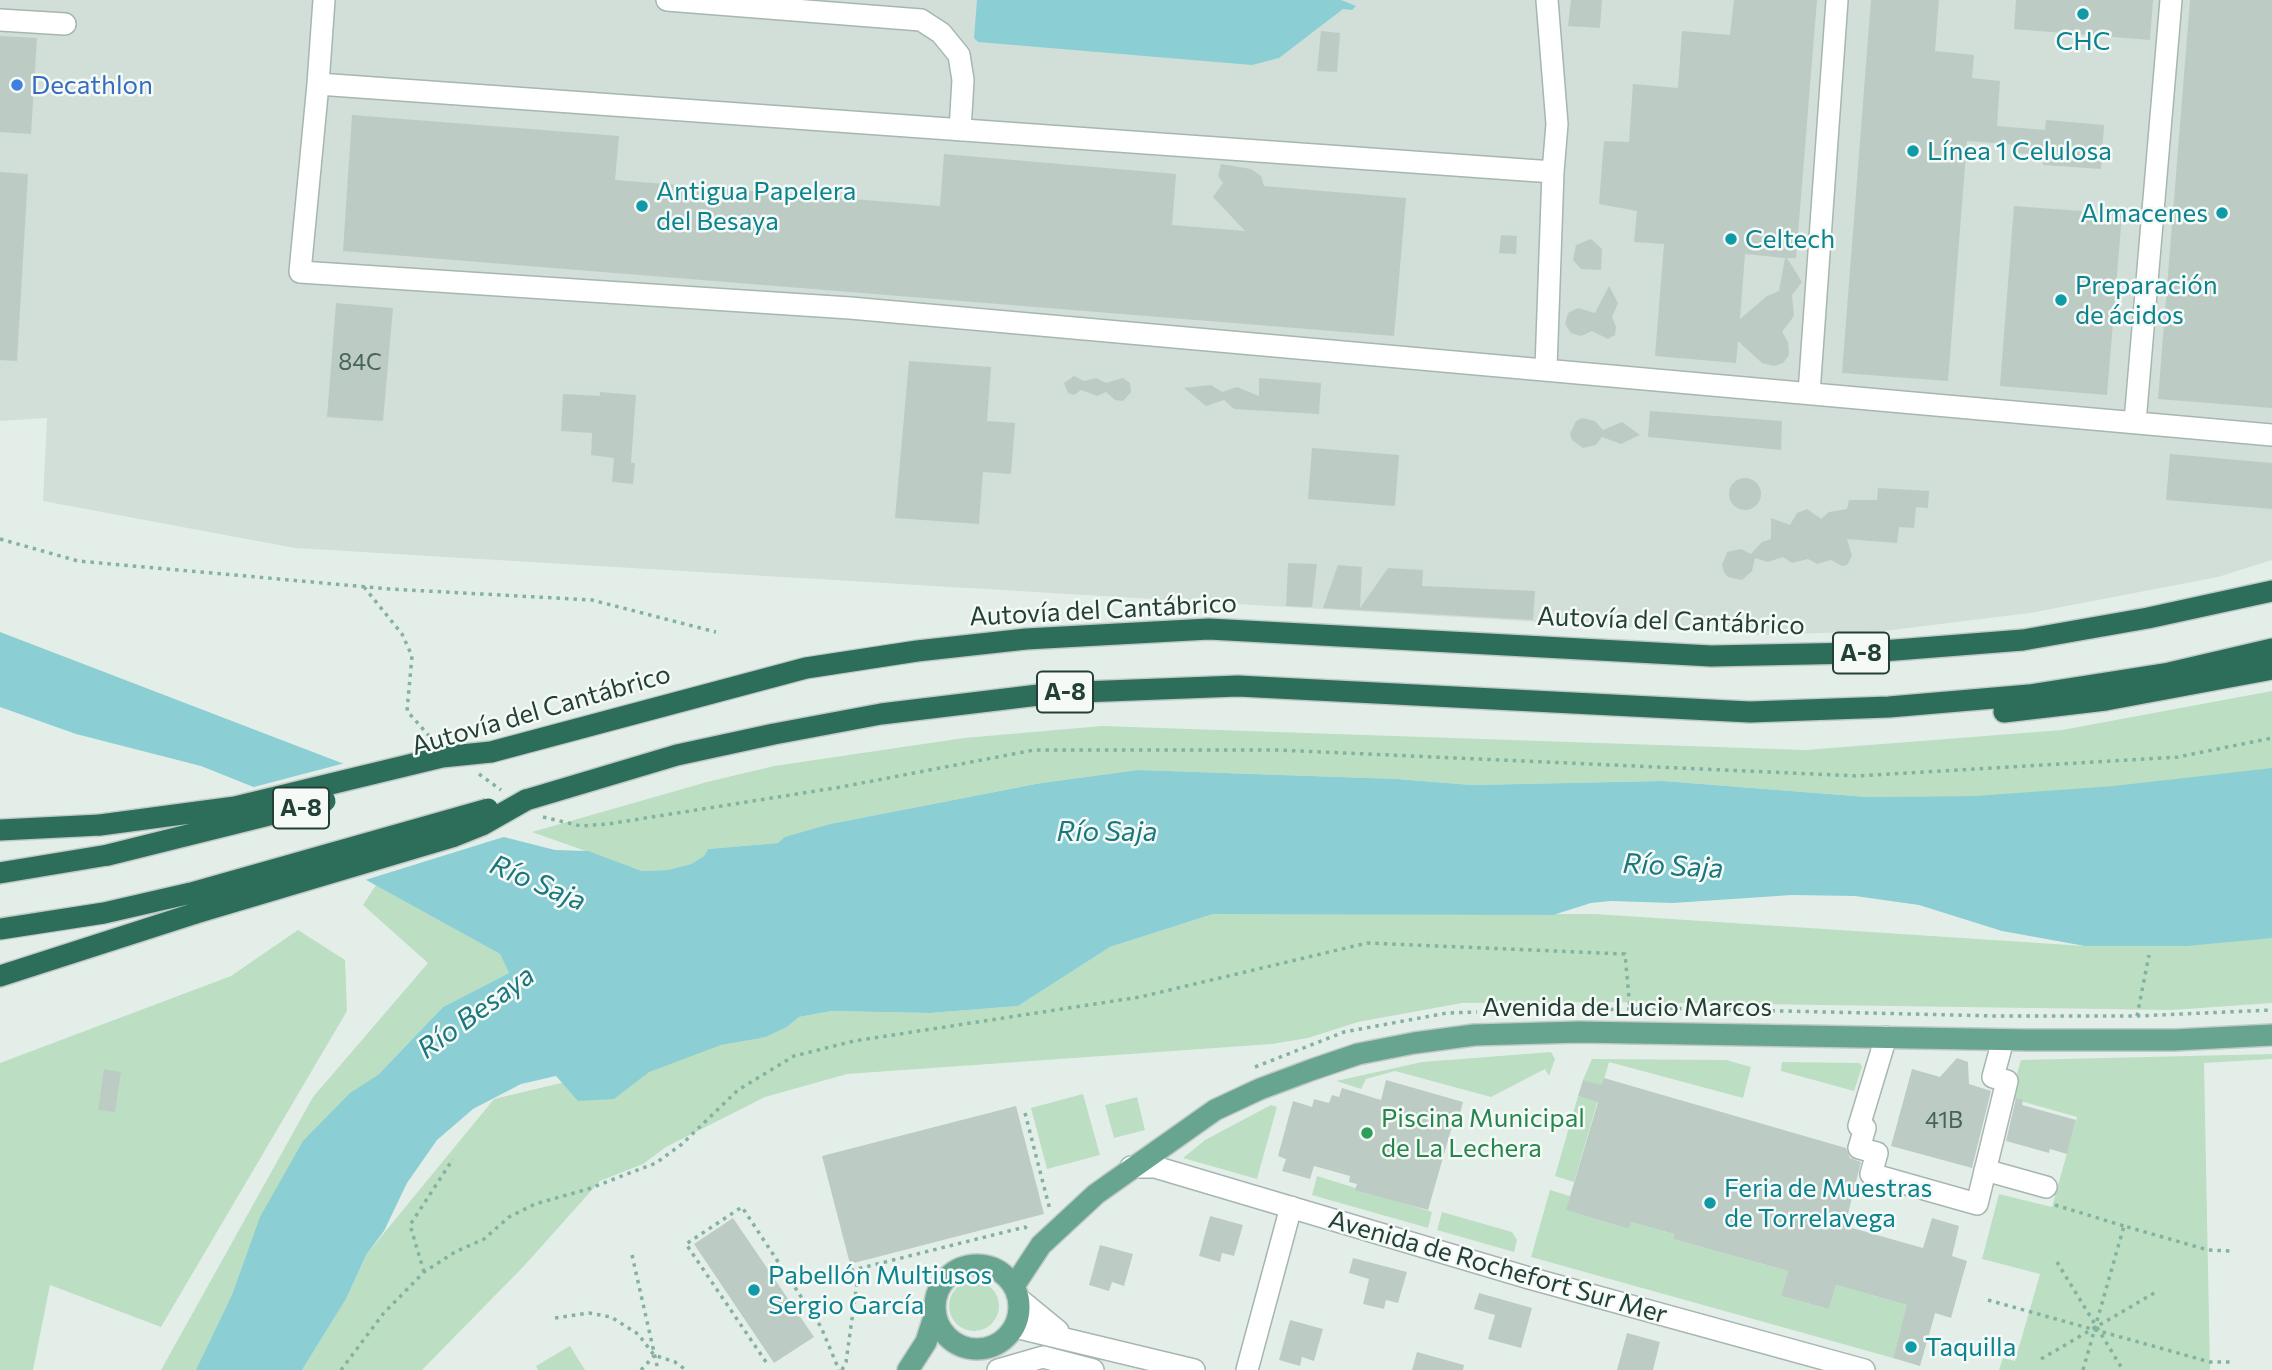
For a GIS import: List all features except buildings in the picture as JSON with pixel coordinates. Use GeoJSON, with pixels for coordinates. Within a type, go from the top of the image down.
{"type":"FeatureCollection","features":[{"type":"Feature","properties":{"kind":"highway"},"geometry":{"type":"LineString","coordinates":[[2023,640],[2165,609],[2272,581]]}},
{"type":"Feature","properties":{"kind":"highway","name":"Autovía del Cantábrico"},"geometry":{"type":"LineString","coordinates":[[0,873],[108,855],[259,819],[491,752],[806,668],[916,651],[1174,629],[1248,630],[1661,653],[1770,656],[1909,650],[2023,640],[2148,618],[2272,591]]}},
{"type":"Feature","properties":{"kind":"highway","name":"A-8"},"geometry":{"type":"LineString","coordinates":[[0,929],[104,913],[191,893],[524,803],[677,755],[797,729],[937,705],[1055,693],[1238,686],[1751,712],[1889,708],[2029,695],[2169,673],[2272,649]]}},
{"type":"Feature","properties":{"kind":"highway"},"geometry":{"type":"LineString","coordinates":[[1615,707],[1741,721],[1889,721],[2106,700],[2272,669]]}},
{"type":"Feature","properties":{"kind":"highway"},"geometry":{"type":"LineString","coordinates":[[0,830],[100,825],[235,807],[442,757],[491,752]]}},
{"type":"Feature","properties":{"kind":"highway"},"geometry":{"type":"LineString","coordinates":[[0,975],[452,837],[524,803]]}},
{"type":"Feature","properties":{"kind":"main road","name":"Avenida de Lucio Marcos"},"geometry":{"type":"LineString","coordinates":[[991,1267],[1041,1245],[1096,1194],[1215,1110],[1260,1088],[1358,1054],[1414,1043],[1474,1035],[1579,1031],[2003,1040],[2174,1040],[2272,1035]]}},
{"type":"Feature","properties":{"kind":"main road","name":"Avenida de Lucio Marcos"},"geometry":{"type":"LineString","coordinates":[[1016,1292],[1041,1245]]}},
{"type":"Feature","properties":{"kind":"main road"},"geometry":{"type":"LineString","coordinates":[[909,1370],[926,1342],[935,1314],[937,1291],[946,1278],[959,1268],[975,1265],[991,1267],[1005,1275],[1016,1292],[1015,1327],[996,1345],[969,1349],[956,1345],[945,1337],[935,1314]]}},
{"type":"Feature","properties":{"kind":"main road"},"geometry":{"type":"LineString","coordinates":[[909,1370],[956,1345]]}},
{"type":"Feature","properties":{"kind":"street"},"geometry":{"type":"LineString","coordinates":[[324,0],[300,272],[850,308],[1546,368],[2272,435]]}},
{"type":"Feature","properties":{"kind":"street"},"geometry":{"type":"LineString","coordinates":[[667,0],[922,20],[941,33],[959,55],[963,80],[960,130]]}},
{"type":"Feature","properties":{"kind":"street"},"geometry":{"type":"LineString","coordinates":[[1546,368],[1557,124],[1547,0]]}},
{"type":"Feature","properties":{"kind":"street"},"geometry":{"type":"LineString","coordinates":[[1809,393],[1837,0]]}},
{"type":"Feature","properties":{"kind":"street"},"geometry":{"type":"LineString","coordinates":[[2135,422],[2171,0]]}},
{"type":"Feature","properties":{"kind":"street"},"geometry":{"type":"LineString","coordinates":[[0,20],[65,24]]}},
{"type":"Feature","properties":{"kind":"street"},"geometry":{"type":"LineString","coordinates":[[318,84],[1553,172]]}},
{"type":"Feature","properties":{"kind":"street"},"geometry":{"type":"LineString","coordinates":[[1886,1037],[1859,1126],[1865,1128],[1859,1148],[1877,1153],[1871,1174],[1977,1204],[2007,1081],[1993,1077],[2003,1040]]}},
{"type":"Feature","properties":{"kind":"street","name":"Avenida de Rochefort Sur Mer"},"geometry":{"type":"LineString","coordinates":[[1131,1167],[1156,1167],[1529,1278],[1864,1370]]}},
{"type":"Feature","properties":{"kind":"street"},"geometry":{"type":"LineString","coordinates":[[1985,1170],[2046,1187]]}},
{"type":"Feature","properties":{"kind":"street"},"geometry":{"type":"LineString","coordinates":[[1247,1370],[1291,1207]]}},
{"type":"Feature","properties":{"kind":"street"},"geometry":{"type":"LineString","coordinates":[[1016,1292],[1065,1337]]}},
{"type":"Feature","properties":{"kind":"street"},"geometry":{"type":"LineString","coordinates":[[1015,1327],[1194,1370]]}},
{"type":"Feature","properties":{"kind":"street"},"geometry":{"type":"LineString","coordinates":[[998,1370],[1024,1365],[1043,1357],[1093,1370]]}},
{"type":"Feature","properties":{"kind":"path"},"geometry":{"type":"LineString","coordinates":[[0,539],[78,561],[364,587],[592,600],[716,632]]}},
{"type":"Feature","properties":{"kind":"path"},"geometry":{"type":"LineString","coordinates":[[364,587],[402,634],[412,656],[407,711],[432,739]]}},
{"type":"Feature","properties":{"kind":"path"},"geometry":{"type":"LineString","coordinates":[[475,770],[551,821],[581,825],[608,824],[841,787],[1034,750],[1277,750],[1858,776],[2178,757],[2272,738]]}},
{"type":"Feature","properties":{"kind":"path"},"geometry":{"type":"LineString","coordinates":[[341,1370],[383,1314],[424,1272],[455,1252],[484,1239],[509,1217],[536,1204],[588,1189],[656,1163],[682,1144],[738,1090],[794,1056],[854,1041],[1140,997],[1367,943],[1625,954],[1630,1009]]}},
{"type":"Feature","properties":{"kind":"path"},"geometry":{"type":"LineString","coordinates":[[2137,1016],[2149,955]]}},
{"type":"Feature","properties":{"kind":"path"},"geometry":{"type":"LineString","coordinates":[[1026,1113],[1051,1213],[1045,1218]]}},
{"type":"Feature","properties":{"kind":"path"},"geometry":{"type":"LineString","coordinates":[[424,1272],[410,1225],[453,1159]]}},
{"type":"Feature","properties":{"kind":"path"},"geometry":{"type":"LineString","coordinates":[[766,1362],[686,1244],[742,1207],[821,1327],[841,1370]]}},
{"type":"Feature","properties":{"kind":"path"},"geometry":{"type":"LineString","coordinates":[[793,1285],[1032,1225]]}},
{"type":"Feature","properties":{"kind":"path"},"geometry":{"type":"LineString","coordinates":[[2083,1370],[2124,1226],[2208,1250],[2232,1251]]}},
{"type":"Feature","properties":{"kind":"path"},"geometry":{"type":"LineString","coordinates":[[1025,1227],[1041,1245]]}},
{"type":"Feature","properties":{"kind":"path"},"geometry":{"type":"LineString","coordinates":[[632,1255],[657,1370]]}},
{"type":"Feature","properties":{"kind":"path"},"geometry":{"type":"LineString","coordinates":[[2057,1262],[2123,1370]]}},
{"type":"Feature","properties":{"kind":"path"},"geometry":{"type":"LineString","coordinates":[[841,1370],[846,1362],[859,1269]]}},
{"type":"Feature","properties":{"kind":"path"},"geometry":{"type":"LineString","coordinates":[[2041,1359],[2156,1293]]}},
{"type":"Feature","properties":{"kind":"path"},"geometry":{"type":"LineString","coordinates":[[1988,1300],[2210,1362],[2233,1362]]}},
{"type":"Feature","properties":{"kind":"path"},"geometry":{"type":"LineString","coordinates":[[555,1318],[589,1313],[611,1317],[638,1334],[654,1355],[675,1362],[686,1370]]}},
{"type":"Feature","properties":{"kind":"path"},"geometry":{"type":"LineString","coordinates":[[641,1370],[654,1355]]}},
{"type":"Feature","properties":{"kind":"shaded area"},"geometry":{"type":"Polygon","coordinates":[[[0,0],[2272,0],[2272,560],[2218,577],[2030,613],[1884,631],[1759,635],[295,548],[43,501],[47,418],[0,421],[0,0]]]}},
{"type":"Feature","properties":{"kind":"green space"},"geometry":{"type":"Polygon","coordinates":[[[2272,691],[2272,795],[1867,797],[1663,781],[1472,785],[1397,779],[1138,770],[1041,783],[830,824],[778,843],[708,849],[704,856],[691,864],[668,870],[642,871],[532,832],[707,782],[774,766],[964,738],[1102,726],[1805,750],[2062,730],[2272,691]]]}},
{"type":"Feature","properties":{"kind":"green space"},"geometry":{"type":"Polygon","coordinates":[[[376,885],[500,954],[509,973],[443,1007],[378,1075],[200,1370],[161,1370],[313,1097],[428,963],[363,905],[376,885]]]}},
{"type":"Feature","properties":{"kind":"green space"},"geometry":{"type":"Polygon","coordinates":[[[1213,914],[1595,914],[2085,946],[2272,921],[2272,1003],[2172,1010],[1611,1002],[1462,1003],[1358,1022],[1308,1038],[1272,1044],[847,1074],[765,1097],[666,1147],[643,1164],[600,1181],[524,1266],[422,1370],[302,1370],[346,1299],[366,1255],[494,1099],[745,1039],[766,1037],[787,1027],[799,1017],[831,1011],[930,1013],[1018,1006],[1110,947],[1213,914]]]}},
{"type":"Feature","properties":{"kind":"green space"},"geometry":{"type":"Polygon","coordinates":[[[298,930],[345,960],[347,1011],[161,1327],[50,1285],[33,1370],[0,1370],[0,1063],[231,976],[298,930]]]}},
{"type":"Feature","properties":{"kind":"green space"},"geometry":{"type":"Polygon","coordinates":[[[1551,1052],[1555,1059],[1549,1076],[1545,1069],[1491,1097],[1395,1071],[1366,1079],[1361,1089],[1336,1081],[1422,1062],[1551,1052]]]}},
{"type":"Feature","properties":{"kind":"green space"},"geometry":{"type":"Polygon","coordinates":[[[2272,1054],[2272,1059],[2204,1063],[2210,1370],[1999,1370],[2003,1358],[2015,1361],[2040,1274],[1982,1259],[1999,1194],[2052,1207],[2077,1117],[2010,1098],[2021,1060],[2272,1054]]]}},
{"type":"Feature","properties":{"kind":"green space"},"geometry":{"type":"Polygon","coordinates":[[[1592,1059],[1726,1060],[1751,1067],[1743,1098],[1609,1062],[1574,1182],[1555,1176],[1578,1096],[1595,1101],[1600,1085],[1583,1080],[1592,1059]]]}},
{"type":"Feature","properties":{"kind":"green space"},"geometry":{"type":"Polygon","coordinates":[[[1782,1062],[1860,1063],[1862,1067],[1854,1091],[1781,1071],[1782,1062]]]}},
{"type":"Feature","properties":{"kind":"green space"},"geometry":{"type":"Polygon","coordinates":[[[1083,1094],[1100,1155],[1047,1169],[1031,1108],[1083,1094]]]}},
{"type":"Feature","properties":{"kind":"green space"},"geometry":{"type":"Polygon","coordinates":[[[1137,1097],[1145,1130],[1114,1138],[1105,1105],[1137,1097]]]}},
{"type":"Feature","properties":{"kind":"green space"},"geometry":{"type":"Polygon","coordinates":[[[1271,1105],[1277,1107],[1257,1179],[1183,1158],[1205,1140],[1271,1105]]]}},
{"type":"Feature","properties":{"kind":"green space"},"geometry":{"type":"Polygon","coordinates":[[[1317,1176],[1432,1212],[1428,1228],[1312,1195],[1317,1176]]]}},
{"type":"Feature","properties":{"kind":"green space"},"geometry":{"type":"Polygon","coordinates":[[[1550,1190],[1570,1196],[1567,1210],[1629,1229],[1631,1222],[1674,1234],[1673,1239],[1788,1271],[1781,1296],[1829,1309],[1836,1285],[1935,1313],[1929,1335],[1901,1328],[1893,1358],[1531,1257],[1550,1190]]]}},
{"type":"Feature","properties":{"kind":"green space"},"geometry":{"type":"Polygon","coordinates":[[[1442,1212],[1512,1232],[1517,1240],[1514,1252],[1437,1230],[1442,1212]]]}},
{"type":"Feature","properties":{"kind":"green space"},"geometry":{"type":"Polygon","coordinates":[[[964,1282],[984,1282],[998,1296],[998,1316],[984,1330],[964,1330],[950,1316],[950,1296],[964,1282]]]}},
{"type":"Feature","properties":{"kind":"green space"},"geometry":{"type":"Polygon","coordinates":[[[570,1346],[585,1370],[538,1370],[536,1366],[570,1346]]]}},
{"type":"Feature","properties":{"kind":"water"},"geometry":{"type":"Polygon","coordinates":[[[977,0],[1341,0],[1356,6],[1352,10],[1343,9],[1279,58],[1252,65],[978,42],[974,38],[977,0]]]}},
{"type":"Feature","properties":{"kind":"water"},"geometry":{"type":"Polygon","coordinates":[[[0,632],[352,767],[492,834],[555,850],[588,851],[642,871],[668,870],[691,864],[704,856],[708,849],[778,843],[785,837],[830,824],[1041,783],[1138,770],[1397,779],[1472,785],[1663,781],[1867,797],[1975,796],[2114,786],[2272,768],[2272,938],[2187,946],[2085,946],[2002,931],[1919,905],[1855,896],[1792,895],[1673,903],[1611,901],[1591,903],[1553,915],[1213,914],[1110,947],[1018,1006],[930,1013],[831,1011],[799,1017],[787,1027],[766,1037],[721,1045],[649,1072],[614,1099],[578,1101],[556,1076],[521,1084],[473,1109],[437,1140],[407,1183],[384,1231],[366,1255],[346,1299],[302,1370],[196,1370],[232,1295],[260,1217],[303,1141],[350,1093],[378,1075],[443,1007],[509,973],[500,954],[359,876],[271,794],[201,766],[76,734],[0,707],[0,632]]]}},
{"type":"Feature","properties":{"kind":"pier"},"geometry":{"type":"Polygon","coordinates":[[[349,762],[416,792],[466,821],[510,835],[362,881],[307,843],[269,796],[250,788],[349,762]]]}},
{"type":"Feature","properties":{"kind":"place","name":"CHC"},"geometry":{"type":"Point","coordinates":[2083,14]}},
{"type":"Feature","properties":{"kind":"place","name":"Decathlon"},"geometry":{"type":"Point","coordinates":[17,85]}},
{"type":"Feature","properties":{"kind":"place","name":"Línea 1 Celulosa"},"geometry":{"type":"Point","coordinates":[1913,151]}},
{"type":"Feature","properties":{"kind":"place","name":"Antigua Papelera del Besaya"},"geometry":{"type":"Point","coordinates":[642,206]}},
{"type":"Feature","properties":{"kind":"place","name":"Almacenes"},"geometry":{"type":"Point","coordinates":[2222,213]}},
{"type":"Feature","properties":{"kind":"place","name":"Celtech"},"geometry":{"type":"Point","coordinates":[1731,239]}},
{"type":"Feature","properties":{"kind":"place","name":"Preparación de ácidos"},"geometry":{"type":"Point","coordinates":[2061,300]}},
{"type":"Feature","properties":{"kind":"place","name":"Piscina Municipal de La Lechera"},"geometry":{"type":"Point","coordinates":[1367,1133]}},
{"type":"Feature","properties":{"kind":"place","name":"Feria de Muestras de Torrelavega"},"geometry":{"type":"Point","coordinates":[1710,1203]}},
{"type":"Feature","properties":{"kind":"place","name":"Pabellón Multiusos Sergio García"},"geometry":{"type":"Point","coordinates":[754,1290]}},
{"type":"Feature","properties":{"kind":"place","name":"Taquilla"},"geometry":{"type":"Point","coordinates":[1911,1347]}},
{"type":"Feature","properties":{"kind":"water label","name":"Río Saja"},"geometry":{"type":"Point","coordinates":[1107,832]}},
{"type":"Feature","properties":{"kind":"water label","name":"Río Saja"},"geometry":{"type":"Point","coordinates":[1673,866]}},
{"type":"Feature","properties":{"kind":"water label","name":"Río Saja"},"geometry":{"type":"Point","coordinates":[538,883]}},
{"type":"Feature","properties":{"kind":"water label","name":"Río Besaya"},"geometry":{"type":"Point","coordinates":[476,1012]}}]}
